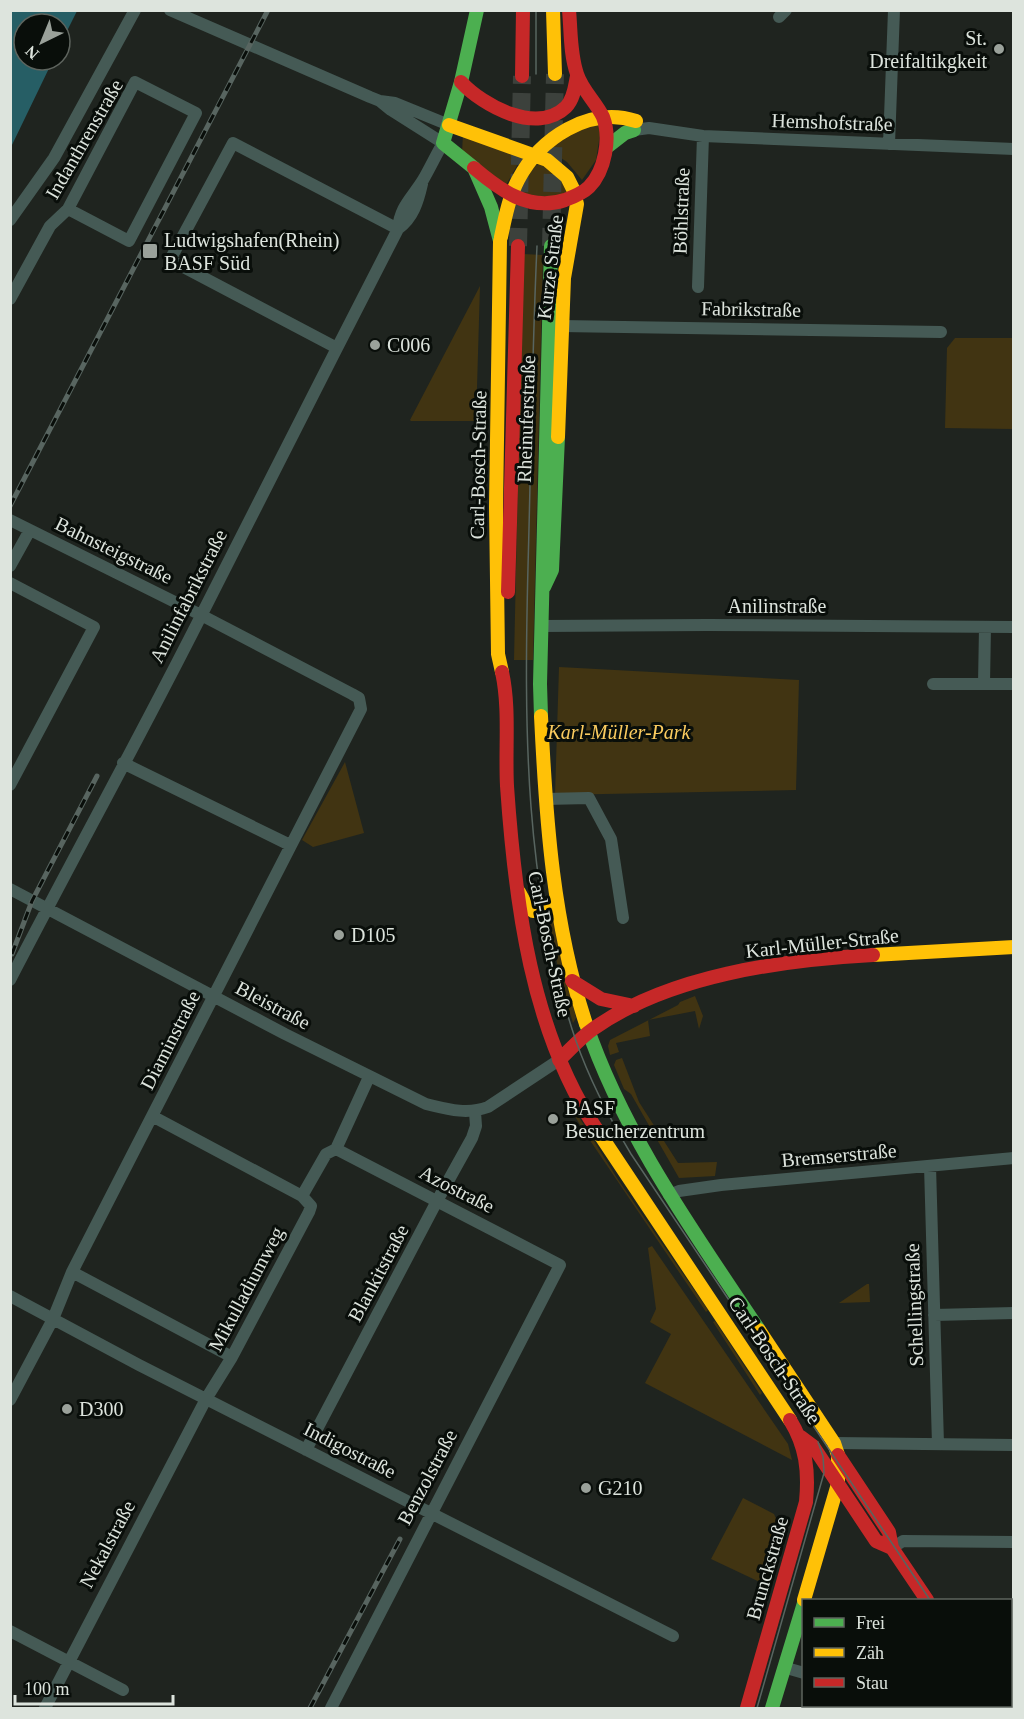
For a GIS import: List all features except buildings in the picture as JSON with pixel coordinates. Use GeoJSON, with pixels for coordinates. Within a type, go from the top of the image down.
{"type":"FeatureCollection","features":[{"type":"Feature","properties":{"kind":"main road"},"geometry":{"type":"LineString","coordinates":[[477,10],[461,82],[443,143],[492,184],[511,195],[537,205],[560,202],[576,195],[591,185],[607,147],[610,117]]}},
{"type":"Feature","properties":{"kind":"main road"},"geometry":{"type":"LineString","coordinates":[[522,76],[523,10]]}},
{"type":"Feature","properties":{"kind":"main road"},"geometry":{"type":"LineString","coordinates":[[553,10],[555,74]]}},
{"type":"Feature","properties":{"kind":"main road"},"geometry":{"type":"LineString","coordinates":[[569,10],[574,63],[577,76],[589,99],[610,117],[640,126]]}},
{"type":"Feature","properties":{"kind":"main road"},"geometry":{"type":"LineString","coordinates":[[461,82],[489,106],[527,117],[549,116],[558,113],[570,101],[577,76]]}},
{"type":"Feature","properties":{"kind":"main road"},"geometry":{"type":"LineString","coordinates":[[500,241],[511,195],[518,178],[536,154],[561,133],[580,124],[610,117]]}},
{"type":"Feature","properties":{"kind":"main road"},"geometry":{"type":"LineString","coordinates":[[449,125],[536,154],[557,165],[563,171],[576,195]]}},
{"type":"Feature","properties":{"kind":"main road"},"geometry":{"type":"LineString","coordinates":[[607,147],[625,133],[640,126]]}},
{"type":"Feature","properties":{"kind":"main road"},"geometry":{"type":"LineString","coordinates":[[474,168],[491,207],[500,241]]}},
{"type":"Feature","properties":{"kind":"main road","name":"Kurze Straße"},"geometry":{"type":"LineString","coordinates":[[541,594],[552,570],[564,278],[578,204],[576,195]]}},
{"type":"Feature","properties":{"kind":"main road","name":"Carl-Bosch-Straße"},"geometry":{"type":"LineString","coordinates":[[500,241],[496,548],[498,654],[506,689],[506,762],[512,859],[524,933],[548,1031],[559,1060],[597,1131],[801,1437],[813,1446],[876,1541],[892,1548]]}},
{"type":"Feature","properties":{"kind":"main road","name":"Rheinuferstraße"},"geometry":{"type":"LineString","coordinates":[[506,689],[518,246]]}},
{"type":"Feature","properties":{"kind":"main road","name":"Rheinuferstraße"},"geometry":{"type":"LineString","coordinates":[[541,594],[551,246]]}},
{"type":"Feature","properties":{"kind":"main road","name":"Carl-Bosch-Straße"},"geometry":{"type":"LineString","coordinates":[[541,594],[540,684],[544,799],[557,902],[572,981],[600,1065],[619,1106],[669,1195],[889,1532],[892,1548],[926,1599]]}},
{"type":"Feature","properties":{"kind":"main road"},"geometry":{"type":"LineString","coordinates":[[516,888],[533,911],[544,910],[557,902]]}},
{"type":"Feature","properties":{"kind":"main road","name":"Karl-Müller-Straße"},"geometry":{"type":"LineString","coordinates":[[559,1060],[588,1032],[602,1022],[634,1006],[679,987],[755,967],[820,959],[1014,947]]}},
{"type":"Feature","properties":{"kind":"main road"},"geometry":{"type":"LineString","coordinates":[[572,981],[602,999],[634,1006]]}},
{"type":"Feature","properties":{"kind":"main road","name":"Brunckstraße"},"geometry":{"type":"LineString","coordinates":[[747,1708],[806,1502],[809,1479],[801,1437]]}},
{"type":"Feature","properties":{"kind":"main road"},"geometry":{"type":"LineString","coordinates":[[805,1599],[838,1484],[836,1449]]}},
{"type":"Feature","properties":{"kind":"main road"},"geometry":{"type":"LineString","coordinates":[[772,1708],[802,1608]]}},
{"type":"Feature","properties":{"kind":"street"},"geometry":{"type":"LineString","coordinates":[[10,220],[54,158],[135,10]]}},
{"type":"Feature","properties":{"kind":"street"},"geometry":{"type":"LineString","coordinates":[[170,10],[380,101],[395,103],[449,125]]}},
{"type":"Feature","properties":{"kind":"street"},"geometry":{"type":"LineString","coordinates":[[889,144],[894,10]]}},
{"type":"Feature","properties":{"kind":"street","name":"Indanthrenstraße"},"geometry":{"type":"LineString","coordinates":[[10,299],[51,226],[68,209],[135,82],[196,113],[129,241],[68,209]]}},
{"type":"Feature","properties":{"kind":"street"},"geometry":{"type":"LineString","coordinates":[[380,101],[443,143]]}},
{"type":"Feature","properties":{"kind":"street","name":"Hemshofstraße"},"geometry":{"type":"LineString","coordinates":[[640,126],[703,136],[1014,149]]}},
{"type":"Feature","properties":{"kind":"street","name":"Böhlstraße"},"geometry":{"type":"LineString","coordinates":[[698,287],[703,136]]}},
{"type":"Feature","properties":{"kind":"street"},"geometry":{"type":"LineString","coordinates":[[337,348],[170,260],[233,143],[398,229]]}},
{"type":"Feature","properties":{"kind":"street","name":"Anilinfabrikstraße"},"geometry":{"type":"LineString","coordinates":[[10,980],[201,615],[398,229],[399,217],[410,196],[422,182],[443,143]]}},
{"type":"Feature","properties":{"kind":"street","name":"Fabrikstraße"},"geometry":{"type":"LineString","coordinates":[[561,326],[941,332]]}},
{"type":"Feature","properties":{"kind":"street","name":"Bahnsteigstraße"},"geometry":{"type":"LineString","coordinates":[[10,520],[201,615],[359,698]]}},
{"type":"Feature","properties":{"kind":"street"},"geometry":{"type":"LineString","coordinates":[[10,566],[30,530]]}},
{"type":"Feature","properties":{"kind":"street"},"geometry":{"type":"LineString","coordinates":[[10,583],[94,627],[10,786]]}},
{"type":"Feature","properties":{"kind":"street","name":"Anilinstraße"},"geometry":{"type":"LineString","coordinates":[[541,626],[1014,627]]}},
{"type":"Feature","properties":{"kind":"street"},"geometry":{"type":"LineString","coordinates":[[984,684],[985,627]]}},
{"type":"Feature","properties":{"kind":"street"},"geometry":{"type":"LineString","coordinates":[[933,684],[1014,684]]}},
{"type":"Feature","properties":{"kind":"street","name":"Diaminstraße"},"geometry":{"type":"LineString","coordinates":[[10,1400],[52,1318],[72,1272],[361,709],[359,698]]}},
{"type":"Feature","properties":{"kind":"street"},"geometry":{"type":"LineString","coordinates":[[123,763],[290,845]]}},
{"type":"Feature","properties":{"kind":"street"},"geometry":{"type":"LineString","coordinates":[[544,799],[589,798],[611,839],[623,918]]}},
{"type":"Feature","properties":{"kind":"street","name":"Bleistraße"},"geometry":{"type":"LineString","coordinates":[[10,889],[369,1077],[426,1104],[475,1112]]}},
{"type":"Feature","properties":{"kind":"street","name":"Karl-Müller-Straße"},"geometry":{"type":"LineString","coordinates":[[475,1112],[488,1107],[559,1060]]}},
{"type":"Feature","properties":{"kind":"street"},"geometry":{"type":"LineString","coordinates":[[152,1116],[302,1196],[326,1154],[336,1149],[369,1077]]}},
{"type":"Feature","properties":{"kind":"street","name":"Blankitstraße"},"geometry":{"type":"LineString","coordinates":[[306,1450],[472,1138],[476,1126],[475,1112]]}},
{"type":"Feature","properties":{"kind":"street","name":"Azostraße"},"geometry":{"type":"LineString","coordinates":[[336,1149],[560,1265]]}},
{"type":"Feature","properties":{"kind":"street","name":"Bremserstraße"},"geometry":{"type":"LineString","coordinates":[[669,1195],[679,1191],[721,1185],[1014,1158]]}},
{"type":"Feature","properties":{"kind":"street","name":"Schellingstraße"},"geometry":{"type":"LineString","coordinates":[[930,1166],[938,1444]]}},
{"type":"Feature","properties":{"kind":"street","name":"Mikulladiumweg"},"geometry":{"type":"LineString","coordinates":[[206,1399],[232,1357],[309,1212],[311,1206],[302,1196]]}},
{"type":"Feature","properties":{"kind":"street","name":"Benzolstraße"},"geometry":{"type":"LineString","coordinates":[[331,1708],[560,1265]]}},
{"type":"Feature","properties":{"kind":"street"},"geometry":{"type":"LineString","coordinates":[[72,1272],[232,1357]]}},
{"type":"Feature","properties":{"kind":"street","name":"Indigostraße"},"geometry":{"type":"LineString","coordinates":[[10,1296],[206,1399],[673,1636]]}},
{"type":"Feature","properties":{"kind":"street"},"geometry":{"type":"LineString","coordinates":[[934,1315],[1014,1312]]}},
{"type":"Feature","properties":{"kind":"street","name":"Nekalstraße"},"geometry":{"type":"LineString","coordinates":[[45,1708],[206,1399]]}},
{"type":"Feature","properties":{"kind":"street"},"geometry":{"type":"LineString","coordinates":[[836,1449],[938,1444],[1014,1445]]}},
{"type":"Feature","properties":{"kind":"street"},"geometry":{"type":"LineString","coordinates":[[892,1548],[903,1541],[1014,1542]]}},
{"type":"Feature","properties":{"kind":"street"},"geometry":{"type":"LineString","coordinates":[[10,1631],[123,1690]]}},
{"type":"Feature","properties":{"kind":"street"},"geometry":{"type":"LineString","coordinates":[[785,1663],[790,1669],[802,1672]]}},
{"type":"Feature","properties":{"kind":"green space"},"geometry":{"type":"Polygon","coordinates":[[[596,123],[601,128],[596,160],[582,180],[567,162],[549,150],[562,136],[596,123]]]}},
{"type":"Feature","properties":{"kind":"green space"},"geometry":{"type":"Polygon","coordinates":[[[463,134],[523,155],[506,185],[462,153],[463,134]]]}},
{"type":"Feature","properties":{"kind":"green space"},"geometry":{"type":"Polygon","coordinates":[[[540,163],[570,189],[558,198],[520,194],[527,171],[540,163]]]}},
{"type":"Feature","properties":{"kind":"green space"},"geometry":{"type":"Polygon","coordinates":[[[523,254],[543,255],[533,660],[514,660],[523,254]]]}},
{"type":"Feature","properties":{"kind":"green space"},"geometry":{"type":"Polygon","coordinates":[[[480,286],[476,421],[411,421],[410,420],[480,286]]]}},
{"type":"Feature","properties":{"kind":"green space"},"geometry":{"type":"Polygon","coordinates":[[[955,338],[1013,338],[1013,429],[945,428],[947,348],[955,338]]]}},
{"type":"Feature","properties":{"kind":"green space","name":"Karl-Müller-Park"},"geometry":{"type":"Polygon","coordinates":[[[559,667],[799,680],[796,790],[555,795],[559,667]]]}},
{"type":"Feature","properties":{"kind":"green space"},"geometry":{"type":"Polygon","coordinates":[[[345,762],[364,833],[313,847],[302,840],[345,762]]]}},
{"type":"Feature","properties":{"kind":"green space"},"geometry":{"type":"Polygon","coordinates":[[[554,913],[576,1018],[573,1023],[562,987],[547,915],[554,913]]]}},
{"type":"Feature","properties":{"kind":"green space"},"geometry":{"type":"Polygon","coordinates":[[[695,996],[703,1016],[699,1029],[695,1011],[649,1020],[695,996]]]}},
{"type":"Feature","properties":{"kind":"green space"},"geometry":{"type":"Polygon","coordinates":[[[648,1020],[650,1036],[616,1043],[619,1052],[610,1055],[608,1046],[610,1040],[648,1020]]]}},
{"type":"Feature","properties":{"kind":"green space"},"geometry":{"type":"Polygon","coordinates":[[[622,1058],[639,1102],[678,1163],[717,1162],[715,1176],[679,1178],[631,1094],[624,1089],[614,1065],[616,1060],[622,1058]]]}},
{"type":"Feature","properties":{"kind":"green space"},"geometry":{"type":"Polygon","coordinates":[[[567,1098],[617,1178],[708,1310],[706,1312],[585,1133],[571,1110],[567,1098]]]}},
{"type":"Feature","properties":{"kind":"green space"},"geometry":{"type":"Polygon","coordinates":[[[652,1246],[788,1444],[792,1460],[645,1383],[671,1334],[650,1322],[656,1309],[648,1248],[652,1246]]]}},
{"type":"Feature","properties":{"kind":"green space"},"geometry":{"type":"Polygon","coordinates":[[[869,1284],[870,1302],[839,1303],[869,1284]]]}},
{"type":"Feature","properties":{"kind":"green space"},"geometry":{"type":"Polygon","coordinates":[[[715,1321],[762,1393],[760,1395],[713,1322],[715,1321]]]}},
{"type":"Feature","properties":{"kind":"green space"},"geometry":{"type":"Polygon","coordinates":[[[743,1498],[774,1514],[781,1529],[764,1584],[711,1559],[743,1498]]]}},
{"type":"Feature","properties":{"kind":"water"},"geometry":{"type":"Polygon","coordinates":[[[11,10],[77,11],[72,21],[72,12],[12,12],[12,72],[47,72],[11,147],[11,10]]]}},
{"type":"Feature","properties":{"kind":"tunnel"},"geometry":{"type":"LineString","coordinates":[[551,246],[555,74]]}},
{"type":"Feature","properties":{"kind":"tunnel"},"geometry":{"type":"LineString","coordinates":[[518,246],[522,76]]}},
{"type":"Feature","properties":{"kind":"tram line"},"geometry":{"type":"LineString","coordinates":[[536,10],[536,74]]}},
{"type":"Feature","properties":{"kind":"tram line"},"geometry":{"type":"LineString","coordinates":[[537,246],[526,687],[531,807],[537,866],[546,925],[559,984],[576,1041],[588,1071],[631,1154],[929,1599]]}},
{"type":"Feature","properties":{"kind":"tram line"},"geometry":{"type":"LineString","coordinates":[[757,1708],[824,1473],[823,1456],[818,1442]]}},
{"type":"Feature","properties":{"kind":"railway"},"geometry":{"type":"LineString","coordinates":[[10,506],[268,10]]}},
{"type":"Feature","properties":{"kind":"railway"},"geometry":{"type":"LineString","coordinates":[[12,954],[32,901],[97,776]]}},
{"type":"Feature","properties":{"kind":"railway"},"geometry":{"type":"LineString","coordinates":[[310,1708],[400,1539]]}},
{"type":"Feature","properties":{"kind":"traffic: fast"},"geometry":{"type":"LineString","coordinates":[[477,10],[461,82],[443,143],[474,168],[491,207],[500,241]]}},
{"type":"Feature","properties":{"kind":"traffic: fast"},"geometry":{"type":"LineString","coordinates":[[607,147],[625,133],[634,130]]}},
{"type":"Feature","properties":{"kind":"traffic: fast"},"geometry":{"type":"LineString","coordinates":[[541,716],[551,246]]}},
{"type":"Feature","properties":{"kind":"traffic: fast"},"geometry":{"type":"LineString","coordinates":[[544,587],[552,570],[558,437]]}},
{"type":"Feature","properties":{"kind":"traffic: fast"},"geometry":{"type":"LineString","coordinates":[[586,1024],[602,1065],[640,1144],[686,1220],[759,1330]]}},
{"type":"Feature","properties":{"kind":"traffic: fast"},"geometry":{"type":"LineString","coordinates":[[772,1708],[802,1610]]}},
{"type":"Feature","properties":{"kind":"traffic: slow"},"geometry":{"type":"LineString","coordinates":[[553,10],[555,74]]}},
{"type":"Feature","properties":{"kind":"traffic: slow"},"geometry":{"type":"LineString","coordinates":[[501,237],[510,200],[518,180],[539,151],[568,129],[584,122],[601,118],[636,121]]}},
{"type":"Feature","properties":{"kind":"traffic: slow"},"geometry":{"type":"LineString","coordinates":[[449,125],[547,160],[567,177],[573,189],[577,204],[564,278],[558,437]]}},
{"type":"Feature","properties":{"kind":"traffic: slow"},"geometry":{"type":"LineString","coordinates":[[500,241],[496,507],[498,654],[502,672]]}},
{"type":"Feature","properties":{"kind":"traffic: slow"},"geometry":{"type":"LineString","coordinates":[[541,716],[553,872],[566,948],[586,1024]]}},
{"type":"Feature","properties":{"kind":"traffic: slow"},"geometry":{"type":"LineString","coordinates":[[519,892],[533,911],[544,910],[557,902]]}},
{"type":"Feature","properties":{"kind":"traffic: slow"},"geometry":{"type":"LineString","coordinates":[[873,955],[1014,947]]}},
{"type":"Feature","properties":{"kind":"traffic: slow"},"geometry":{"type":"LineString","coordinates":[[597,1130],[790,1420]]}},
{"type":"Feature","properties":{"kind":"traffic: slow"},"geometry":{"type":"LineString","coordinates":[[759,1330],[834,1443],[838,1455],[838,1484],[804,1599]]}},
{"type":"Feature","properties":{"kind":"traffic: jam"},"geometry":{"type":"LineString","coordinates":[[522,76],[523,10]]}},
{"type":"Feature","properties":{"kind":"traffic: jam"},"geometry":{"type":"LineString","coordinates":[[474,168],[494,184],[516,197],[539,203],[552,203],[571,198],[587,189],[595,180],[605,154],[605,125],[603,117],[577,74],[572,50],[569,10]]}},
{"type":"Feature","properties":{"kind":"traffic: jam"},"geometry":{"type":"LineString","coordinates":[[461,82],[496,108],[526,118],[540,118],[554,115],[569,104],[577,76]]}},
{"type":"Feature","properties":{"kind":"traffic: jam"},"geometry":{"type":"LineString","coordinates":[[508,592],[518,246]]}},
{"type":"Feature","properties":{"kind":"traffic: jam"},"geometry":{"type":"LineString","coordinates":[[502,672],[507,714],[507,786],[510,830],[530,965],[556,1051],[575,1092],[597,1130]]}},
{"type":"Feature","properties":{"kind":"traffic: jam"},"geometry":{"type":"LineString","coordinates":[[559,1060],[588,1033],[623,1011],[656,995],[691,983],[764,966],[873,955]]}},
{"type":"Feature","properties":{"kind":"traffic: jam"},"geometry":{"type":"LineString","coordinates":[[572,981],[601,999],[634,1006]]}},
{"type":"Feature","properties":{"kind":"traffic: jam"},"geometry":{"type":"LineString","coordinates":[[747,1708],[806,1502],[805,1459],[800,1439],[790,1420]]}},
{"type":"Feature","properties":{"kind":"traffic: jam"},"geometry":{"type":"LineString","coordinates":[[801,1437],[813,1446],[876,1541],[892,1548]]}},
{"type":"Feature","properties":{"kind":"traffic: jam"},"geometry":{"type":"LineString","coordinates":[[838,1455],[889,1532],[892,1548],[926,1599]]}},
{"type":"Feature","properties":{"kind":"place","name":"St. Dreifaltikgkeit"},"geometry":{"type":"Point","coordinates":[999,49]}},
{"type":"Feature","properties":{"kind":"place","name":"Ludwigshafen(Rhein) BASF Süd"},"geometry":{"type":"Point","coordinates":[150,251]}},
{"type":"Feature","properties":{"kind":"place","name":"C006"},"geometry":{"type":"Point","coordinates":[375,345]}},
{"type":"Feature","properties":{"kind":"place","name":"D105"},"geometry":{"type":"Point","coordinates":[339,935]}},
{"type":"Feature","properties":{"kind":"place","name":"BASF Besucherzentrum"},"geometry":{"type":"Point","coordinates":[553,1119]}},
{"type":"Feature","properties":{"kind":"place","name":"D300"},"geometry":{"type":"Point","coordinates":[67,1409]}},
{"type":"Feature","properties":{"kind":"place","name":"G210"},"geometry":{"type":"Point","coordinates":[586,1488]}}]}
